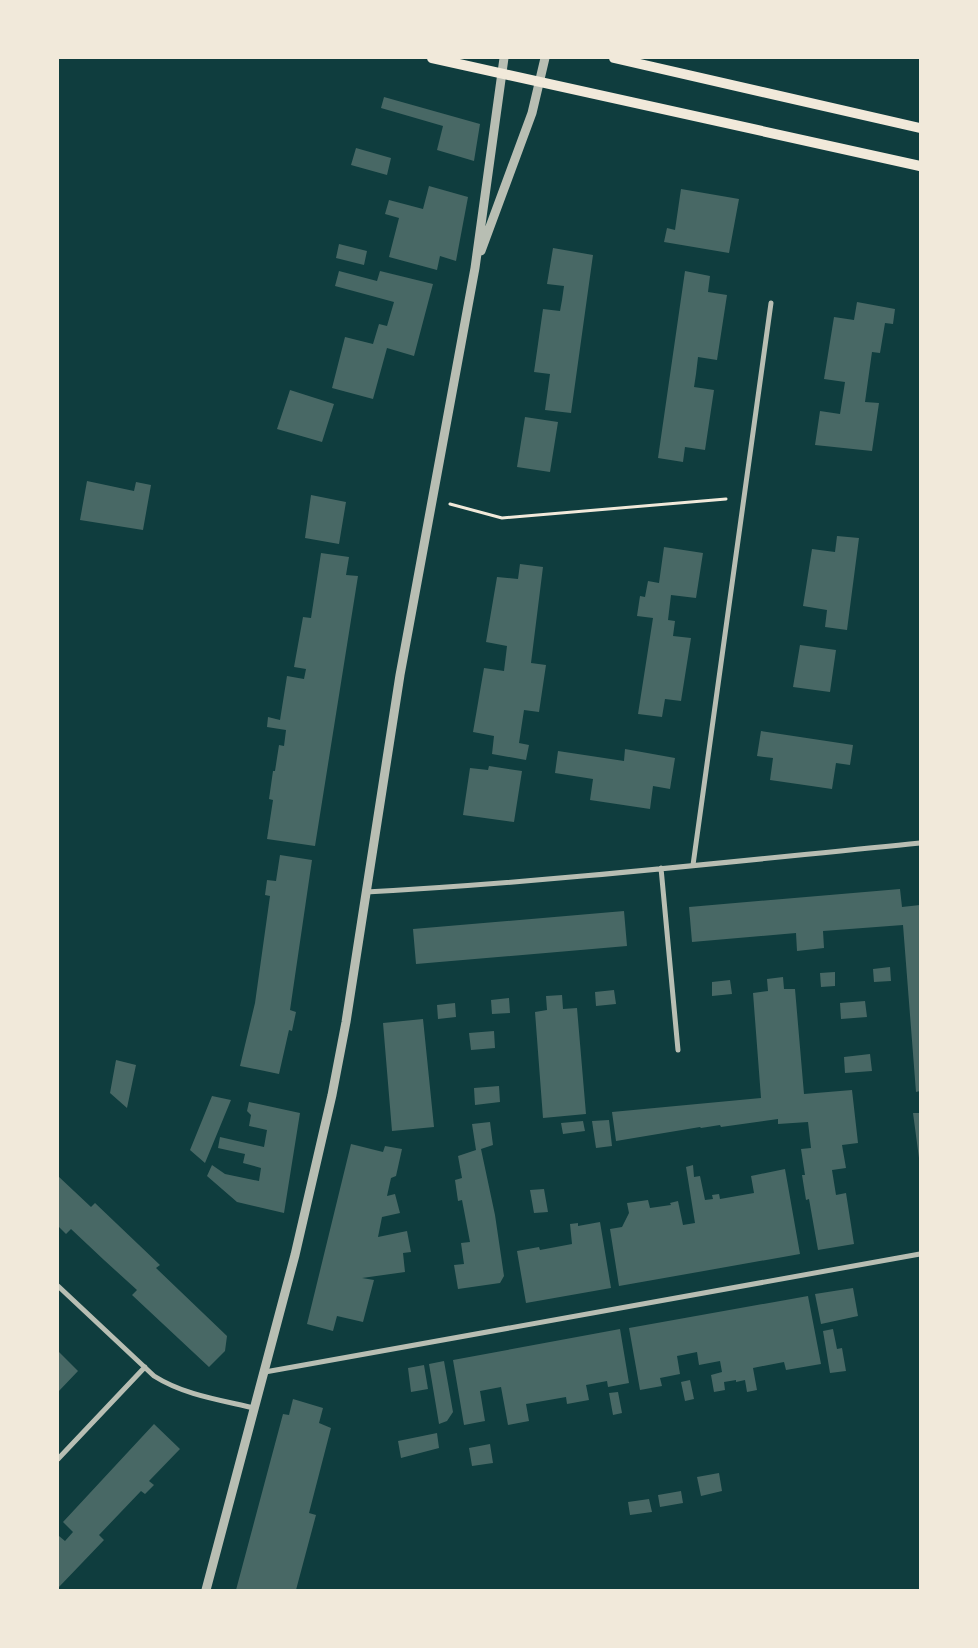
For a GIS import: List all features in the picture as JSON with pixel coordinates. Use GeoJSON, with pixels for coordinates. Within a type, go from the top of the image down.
{"type":"FeatureCollection","features":[{"type":"Feature","properties":{"kind":"main road"},"geometry":{"type":"LineString","coordinates":[[432,58],[920,166]]}},
{"type":"Feature","properties":{"kind":"main road"},"geometry":{"type":"LineString","coordinates":[[614,58],[920,128]]}},
{"type":"Feature","properties":{"kind":"street"},"geometry":{"type":"LineString","coordinates":[[206,1590],[295,1255],[332,1095],[346,1022],[400,675],[475,268],[504,58]]}},
{"type":"Feature","properties":{"kind":"street"},"geometry":{"type":"LineString","coordinates":[[475,268],[524,138],[541,81],[545,58]]}},
{"type":"Feature","properties":{"kind":"street"},"geometry":{"type":"LineString","coordinates":[[693,865],[771,303]]}},
{"type":"Feature","properties":{"kind":"street"},"geometry":{"type":"LineString","coordinates":[[365,892],[409,890],[661,868],[920,843]]}},
{"type":"Feature","properties":{"kind":"street"},"geometry":{"type":"LineString","coordinates":[[661,868],[678,1050]]}},
{"type":"Feature","properties":{"kind":"street"},"geometry":{"type":"LineString","coordinates":[[265,1372],[920,1254]]}},
{"type":"Feature","properties":{"kind":"street"},"geometry":{"type":"LineString","coordinates":[[58,1286],[154,1376],[178,1388],[255,1408]]}},
{"type":"Feature","properties":{"kind":"street"},"geometry":{"type":"LineString","coordinates":[[58,1459],[145,1367]]}},
{"type":"Feature","properties":{"kind":"path"},"geometry":{"type":"LineString","coordinates":[[432,500],[502,518],[744,498]]}},
{"type":"Feature","properties":{"kind":"building"},"geometry":{"type":"Polygon","coordinates":[[[384,97],[480,124],[474,161],[437,150],[443,126],[381,108],[384,97]]]}},
{"type":"Feature","properties":{"kind":"building"},"geometry":{"type":"Polygon","coordinates":[[[356,148],[391,158],[387,175],[351,165],[356,148]]]}},
{"type":"Feature","properties":{"kind":"building"},"geometry":{"type":"Polygon","coordinates":[[[429,186],[468,197],[456,261],[440,256],[437,270],[389,257],[399,218],[385,214],[389,200],[423,209],[429,186]]]}},
{"type":"Feature","properties":{"kind":"building"},"geometry":{"type":"Polygon","coordinates":[[[681,189],[739,199],[729,253],[664,242],[667,228],[675,230],[681,189]]]}},
{"type":"Feature","properties":{"kind":"building"},"geometry":{"type":"Polygon","coordinates":[[[339,244],[367,251],[364,265],[336,258],[339,244]]]}},
{"type":"Feature","properties":{"kind":"building"},"geometry":{"type":"Polygon","coordinates":[[[553,248],[593,255],[571,413],[545,410],[550,374],[534,372],[543,309],[560,311],[562,300],[564,286],[547,284],[553,248]]]}},
{"type":"Feature","properties":{"kind":"building"},"geometry":{"type":"Polygon","coordinates":[[[339,271],[377,281],[380,271],[433,284],[414,356],[387,348],[373,399],[332,388],[345,337],[373,344],[379,324],[387,326],[394,302],[335,286],[339,271]]]}},
{"type":"Feature","properties":{"kind":"building"},"geometry":{"type":"Polygon","coordinates":[[[685,271],[710,276],[708,292],[727,295],[717,360],[698,357],[694,387],[714,390],[705,450],[685,447],[683,462],[658,458],[685,271]]]}},
{"type":"Feature","properties":{"kind":"building"},"geometry":{"type":"Polygon","coordinates":[[[857,302],[895,309],[893,324],[885,323],[880,353],[872,352],[865,402],[879,403],[872,451],[815,445],[820,411],[840,414],[845,382],[824,379],[834,317],[854,320],[857,302]]]}},
{"type":"Feature","properties":{"kind":"building"},"geometry":{"type":"Polygon","coordinates":[[[290,390],[334,404],[322,442],[277,429],[290,390]]]}},
{"type":"Feature","properties":{"kind":"building"},"geometry":{"type":"Polygon","coordinates":[[[525,417],[558,422],[550,472],[517,467],[525,417]]]}},
{"type":"Feature","properties":{"kind":"building"},"geometry":{"type":"Polygon","coordinates":[[[87,481],[134,491],[136,482],[151,485],[143,530],[80,520],[87,481]]]}},
{"type":"Feature","properties":{"kind":"building"},"geometry":{"type":"Polygon","coordinates":[[[311,495],[346,502],[339,544],[305,538],[311,495]]]}},
{"type":"Feature","properties":{"kind":"building"},"geometry":{"type":"Polygon","coordinates":[[[837,536],[859,538],[847,630],[825,627],[827,610],[803,606],[812,549],[835,552],[837,536]]]}},
{"type":"Feature","properties":{"kind":"building"},"geometry":{"type":"Polygon","coordinates":[[[664,547],[703,553],[696,598],[671,595],[668,620],[675,621],[673,636],[691,638],[681,701],[665,699],[662,717],[638,714],[653,618],[637,616],[640,596],[645,597],[648,581],[659,583],[664,547]]]}},
{"type":"Feature","properties":{"kind":"building"},"geometry":{"type":"Polygon","coordinates":[[[321,553],[349,557],[346,575],[358,576],[315,846],[267,839],[273,800],[269,799],[273,771],[275,771],[279,745],[284,746],[286,730],[267,727],[268,717],[280,720],[287,676],[304,679],[306,669],[294,667],[303,617],[311,618],[321,553]]]}},
{"type":"Feature","properties":{"kind":"building"},"geometry":{"type":"Polygon","coordinates":[[[520,564],[543,567],[531,663],[546,665],[539,712],[524,710],[519,743],[529,745],[526,760],[492,754],[494,736],[473,732],[484,668],[504,671],[507,646],[486,642],[497,577],[518,579],[520,564]]]}},
{"type":"Feature","properties":{"kind":"building"},"geometry":{"type":"Polygon","coordinates":[[[800,645],[836,650],[830,692],[793,687],[800,645]]]}},
{"type":"Feature","properties":{"kind":"building"},"geometry":{"type":"Polygon","coordinates":[[[761,731],[853,745],[850,765],[836,763],[832,789],[770,780],[773,758],[757,756],[761,731]]]}},
{"type":"Feature","properties":{"kind":"building"},"geometry":{"type":"Polygon","coordinates":[[[625,749],[675,758],[670,789],[653,786],[650,809],[590,800],[593,779],[555,773],[558,751],[624,761],[625,749]]]}},
{"type":"Feature","properties":{"kind":"building"},"geometry":{"type":"Polygon","coordinates":[[[489,766],[522,771],[514,822],[463,815],[470,768],[488,770],[489,766]]]}},
{"type":"Feature","properties":{"kind":"building"},"geometry":{"type":"Polygon","coordinates":[[[280,855],[312,860],[290,1010],[296,1012],[292,1031],[289,1030],[279,1074],[240,1066],[255,1003],[270,896],[265,895],[267,880],[276,881],[280,855]]]}},
{"type":"Feature","properties":{"kind":"building"},"geometry":{"type":"Polygon","coordinates":[[[900,889],[902,907],[920,905],[920,1091],[916,1092],[903,925],[823,931],[824,948],[797,951],[796,933],[692,942],[689,907],[900,889]]]}},
{"type":"Feature","properties":{"kind":"building"},"geometry":{"type":"Polygon","coordinates":[[[624,911],[627,946],[416,964],[413,929],[624,911]]]}},
{"type":"Feature","properties":{"kind":"building"},"geometry":{"type":"Polygon","coordinates":[[[890,967],[891,981],[874,982],[873,969],[890,967]]]}},
{"type":"Feature","properties":{"kind":"building"},"geometry":{"type":"Polygon","coordinates":[[[835,972],[835,986],[821,987],[820,973],[835,972]]]}},
{"type":"Feature","properties":{"kind":"building"},"geometry":{"type":"Polygon","coordinates":[[[783,977],[784,989],[795,989],[804,1094],[852,1090],[858,1143],[842,1145],[846,1168],[832,1170],[836,1195],[846,1193],[854,1244],[818,1250],[809,1199],[806,1200],[802,1175],[805,1175],[801,1149],[811,1148],[808,1122],[778,1124],[778,1119],[721,1127],[720,1125],[700,1127],[616,1141],[612,1112],[761,1098],[753,993],[768,991],[767,979],[783,977]]]}},
{"type":"Feature","properties":{"kind":"building"},"geometry":{"type":"Polygon","coordinates":[[[730,980],[732,994],[712,996],[712,982],[730,980]]]}},
{"type":"Feature","properties":{"kind":"building"},"geometry":{"type":"Polygon","coordinates":[[[614,990],[616,1004],[596,1006],[595,992],[614,990]]]}},
{"type":"Feature","properties":{"kind":"building"},"geometry":{"type":"Polygon","coordinates":[[[562,995],[563,1009],[577,1008],[586,1114],[543,1118],[535,1012],[547,1010],[546,996],[562,995]]]}},
{"type":"Feature","properties":{"kind":"building"},"geometry":{"type":"Polygon","coordinates":[[[509,998],[510,1013],[492,1014],[491,1000],[509,998]]]}},
{"type":"Feature","properties":{"kind":"building"},"geometry":{"type":"Polygon","coordinates":[[[865,1001],[867,1017],[841,1019],[840,1003],[865,1001]]]}},
{"type":"Feature","properties":{"kind":"building"},"geometry":{"type":"Polygon","coordinates":[[[455,1003],[456,1017],[438,1019],[437,1005],[455,1003]]]}},
{"type":"Feature","properties":{"kind":"building"},"geometry":{"type":"Polygon","coordinates":[[[423,1019],[434,1127],[392,1131],[383,1023],[423,1019]]]}},
{"type":"Feature","properties":{"kind":"building"},"geometry":{"type":"Polygon","coordinates":[[[494,1031],[495,1048],[471,1050],[469,1033],[494,1031]]]}},
{"type":"Feature","properties":{"kind":"building"},"geometry":{"type":"Polygon","coordinates":[[[870,1054],[872,1071],[845,1073],[844,1057],[870,1054]]]}},
{"type":"Feature","properties":{"kind":"building"},"geometry":{"type":"Polygon","coordinates":[[[116,1060],[136,1065],[127,1108],[110,1093],[116,1060]]]}},
{"type":"Feature","properties":{"kind":"building"},"geometry":{"type":"Polygon","coordinates":[[[499,1086],[500,1102],[475,1105],[474,1088],[499,1086]]]}},
{"type":"Feature","properties":{"kind":"building"},"geometry":{"type":"Polygon","coordinates":[[[212,1096],[231,1100],[205,1163],[190,1150],[212,1096]]]}},
{"type":"Feature","properties":{"kind":"building"},"geometry":{"type":"Polygon","coordinates":[[[249,1102],[300,1113],[284,1213],[237,1202],[207,1176],[212,1165],[225,1174],[259,1181],[261,1168],[243,1163],[245,1154],[218,1148],[220,1137],[264,1147],[267,1130],[249,1126],[251,1115],[247,1111],[249,1102]]]}},
{"type":"Feature","properties":{"kind":"building"},"geometry":{"type":"Polygon","coordinates":[[[913,1113],[920,1113],[919,1158],[913,1113]]]}},
{"type":"Feature","properties":{"kind":"building"},"geometry":{"type":"Polygon","coordinates":[[[609,1120],[612,1146],[596,1148],[592,1121],[609,1120]]]}},
{"type":"Feature","properties":{"kind":"building"},"geometry":{"type":"Polygon","coordinates":[[[583,1121],[585,1131],[563,1134],[561,1123],[583,1121]]]}},
{"type":"Feature","properties":{"kind":"building"},"geometry":{"type":"Polygon","coordinates":[[[490,1122],[493,1145],[481,1149],[495,1215],[504,1276],[500,1283],[458,1289],[454,1265],[464,1264],[461,1243],[470,1242],[462,1200],[458,1201],[455,1180],[462,1178],[458,1156],[476,1150],[472,1124],[490,1122]]]}},
{"type":"Feature","properties":{"kind":"building"},"geometry":{"type":"Polygon","coordinates":[[[351,1144],[383,1152],[385,1146],[402,1149],[396,1176],[391,1178],[387,1196],[395,1194],[400,1213],[382,1217],[378,1237],[407,1231],[411,1252],[403,1253],[405,1272],[362,1278],[374,1280],[363,1322],[337,1316],[333,1331],[307,1324],[351,1144]]]}},
{"type":"Feature","properties":{"kind":"building"},"geometry":{"type":"Polygon","coordinates":[[[693,1165],[694,1177],[700,1176],[705,1200],[713,1199],[712,1195],[719,1194],[720,1199],[754,1193],[751,1176],[785,1169],[800,1254],[619,1286],[610,1229],[622,1227],[629,1213],[627,1203],[648,1200],[650,1208],[671,1205],[670,1203],[678,1201],[683,1225],[695,1223],[686,1167],[693,1165]]]}},
{"type":"Feature","properties":{"kind":"building"},"geometry":{"type":"Polygon","coordinates":[[[58,1176],[91,1207],[95,1203],[160,1265],[156,1268],[227,1336],[225,1351],[209,1367],[132,1295],[137,1290],[71,1229],[66,1234],[58,1226],[58,1176]]]}},
{"type":"Feature","properties":{"kind":"building"},"geometry":{"type":"Polygon","coordinates":[[[544,1189],[548,1212],[534,1213],[530,1190],[544,1189]]]}},
{"type":"Feature","properties":{"kind":"building"},"geometry":{"type":"Polygon","coordinates":[[[600,1222],[611,1288],[526,1303],[517,1251],[539,1247],[540,1250],[572,1244],[570,1224],[578,1223],[578,1226],[600,1222]]]}},
{"type":"Feature","properties":{"kind":"building"},"geometry":{"type":"Polygon","coordinates":[[[853,1288],[858,1316],[821,1324],[815,1294],[853,1288]]]}},
{"type":"Feature","properties":{"kind":"building"},"geometry":{"type":"Polygon","coordinates":[[[808,1296],[821,1364],[786,1370],[784,1362],[753,1368],[757,1390],[747,1392],[745,1380],[736,1382],[736,1380],[724,1382],[725,1390],[714,1392],[711,1375],[722,1372],[720,1361],[699,1365],[697,1352],[677,1356],[680,1374],[660,1378],[662,1386],[640,1390],[629,1328],[808,1296]]]}},
{"type":"Feature","properties":{"kind":"building"},"geometry":{"type":"Polygon","coordinates":[[[620,1329],[629,1383],[608,1387],[607,1381],[586,1385],[589,1400],[567,1404],[566,1397],[526,1404],[529,1421],[508,1425],[501,1387],[480,1391],[485,1421],[464,1425],[453,1360],[620,1329]]]}},
{"type":"Feature","properties":{"kind":"building"},"geometry":{"type":"Polygon","coordinates":[[[833,1329],[837,1349],[842,1348],[846,1371],[830,1373],[823,1331],[833,1329]]]}},
{"type":"Feature","properties":{"kind":"building"},"geometry":{"type":"Polygon","coordinates":[[[58,1351],[78,1371],[58,1392],[58,1351]]]}},
{"type":"Feature","properties":{"kind":"building"},"geometry":{"type":"Polygon","coordinates":[[[444,1361],[453,1412],[447,1421],[439,1424],[429,1364],[444,1361]]]}},
{"type":"Feature","properties":{"kind":"building"},"geometry":{"type":"Polygon","coordinates":[[[424,1365],[428,1389],[411,1392],[408,1368],[424,1365]]]}},
{"type":"Feature","properties":{"kind":"building"},"geometry":{"type":"Polygon","coordinates":[[[690,1380],[694,1399],[685,1401],[681,1382],[690,1380]]]}},
{"type":"Feature","properties":{"kind":"building"},"geometry":{"type":"Polygon","coordinates":[[[618,1392],[622,1413],[613,1415],[609,1393],[618,1392]]]}},
{"type":"Feature","properties":{"kind":"building"},"geometry":{"type":"Polygon","coordinates":[[[293,1399],[323,1408],[319,1423],[331,1428],[309,1513],[316,1515],[296,1590],[236,1590],[283,1414],[289,1415],[293,1399]]]}},
{"type":"Feature","properties":{"kind":"building"},"geometry":{"type":"Polygon","coordinates":[[[154,1424],[180,1449],[149,1481],[154,1485],[145,1494],[141,1491],[99,1535],[104,1540],[58,1588],[58,1538],[59,1536],[65,1541],[73,1532],[63,1522],[154,1424]]]}},
{"type":"Feature","properties":{"kind":"building"},"geometry":{"type":"Polygon","coordinates":[[[437,1433],[439,1448],[401,1458],[398,1441],[437,1433]]]}},
{"type":"Feature","properties":{"kind":"building"},"geometry":{"type":"Polygon","coordinates":[[[490,1444],[493,1463],[472,1466],[469,1448],[490,1444]]]}},
{"type":"Feature","properties":{"kind":"building"},"geometry":{"type":"Polygon","coordinates":[[[719,1473],[722,1491],[701,1496],[697,1477],[719,1473]]]}},
{"type":"Feature","properties":{"kind":"building"},"geometry":{"type":"Polygon","coordinates":[[[681,1491],[683,1503],[660,1507],[658,1495],[681,1491]]]}},
{"type":"Feature","properties":{"kind":"building"},"geometry":{"type":"Polygon","coordinates":[[[649,1499],[652,1512],[630,1515],[628,1502],[649,1499]]]}}]}
